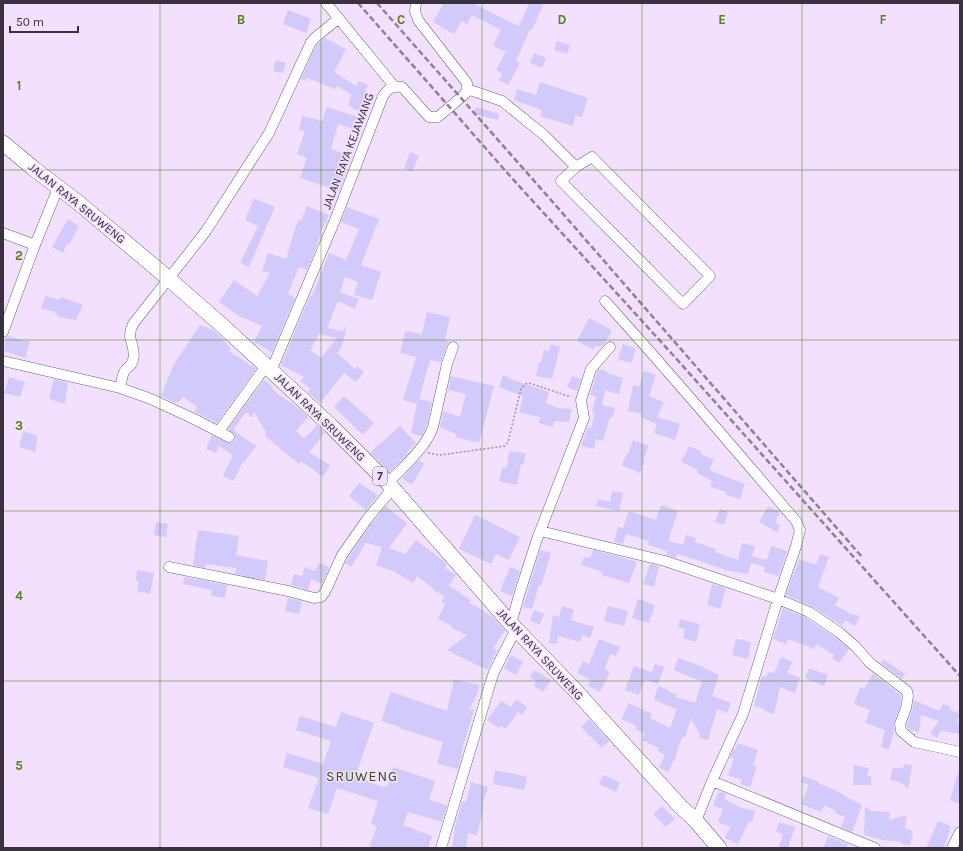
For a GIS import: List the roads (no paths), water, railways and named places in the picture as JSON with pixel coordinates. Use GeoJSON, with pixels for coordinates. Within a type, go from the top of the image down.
{"type":"FeatureCollection","features":[{"type":"Feature","properties":{"kind":"highway","name":"JALAN RAYA SRUWENG"},"geometry":{"type":"LineString","coordinates":[[3,142],[58,188],[86,209],[226,328],[331,426],[390,486],[513,626],[548,661],[679,805],[696,821],[719,848]]}},
{"type":"Feature","properties":{"kind":"street"},"geometry":{"type":"LineString","coordinates":[[326,3],[394,86],[402,87],[429,117],[433,118],[438,117],[462,98],[465,94],[466,83],[418,20],[415,11],[416,3]]}},
{"type":"Feature","properties":{"kind":"street"},"geometry":{"type":"LineString","coordinates":[[120,388],[124,372],[131,366],[134,360],[134,347],[130,337],[130,330],[133,324],[206,231],[269,133],[311,42],[338,18]]}},
{"type":"Feature","properties":{"kind":"street","name":"JALAN RAYA KEJAWANG"},"geometry":{"type":"LineString","coordinates":[[218,431],[269,369],[335,220],[383,96],[389,88],[394,86]]}},
{"type":"Feature","properties":{"kind":"street"},"geometry":{"type":"LineString","coordinates":[[466,89],[502,101],[544,134],[576,167]]}},
{"type":"Feature","properties":{"kind":"street"},"geometry":{"type":"LineString","coordinates":[[592,157],[710,276],[683,304],[561,181],[576,167],[592,157]]}},
{"type":"Feature","properties":{"kind":"street"},"geometry":{"type":"LineString","coordinates":[[3,332],[58,188]]}},
{"type":"Feature","properties":{"kind":"street"},"geometry":{"type":"LineString","coordinates":[[3,233],[35,245]]}},
{"type":"Feature","properties":{"kind":"street"},"geometry":{"type":"LineString","coordinates":[[605,301],[653,354],[796,521],[800,530],[743,714],[712,781],[696,821]]}},
{"type":"Feature","properties":{"kind":"street"},"geometry":{"type":"LineString","coordinates":[[441,848],[491,681],[513,626],[520,592],[532,552],[584,418],[581,400],[591,369],[610,346]]}},
{"type":"Feature","properties":{"kind":"street"},"geometry":{"type":"LineString","coordinates":[[169,567],[314,598],[321,597],[325,592],[342,555],[390,486],[430,434],[433,427],[447,364],[453,347]]}},
{"type":"Feature","properties":{"kind":"street"},"geometry":{"type":"LineString","coordinates":[[3,361],[120,388],[151,399],[229,437]]}},
{"type":"Feature","properties":{"kind":"street"},"geometry":{"type":"LineString","coordinates":[[540,531],[665,561],[778,599],[809,612],[840,633],[856,647],[870,663],[907,691],[908,696],[906,708],[900,724],[901,731],[914,742],[960,752]]}},
{"type":"Feature","properties":{"kind":"street"},"geometry":{"type":"LineString","coordinates":[[712,781],[875,848]]}},
{"type":"Feature","properties":{"kind":"street"},"geometry":{"type":"LineString","coordinates":[[952,848],[960,832]]}},
{"type":"Feature","properties":{"kind":"railway"},"geometry":{"type":"LineString","coordinates":[[358,3],[510,176],[673,355],[960,676]]}},
{"type":"Feature","properties":{"kind":"railway"},"geometry":{"type":"LineString","coordinates":[[377,3],[862,557]]}},
{"type":"Feature","properties":{"kind":"district","name":"SRUWENG"},"geometry":{"type":"Point","coordinates":[362,776]}}]}
